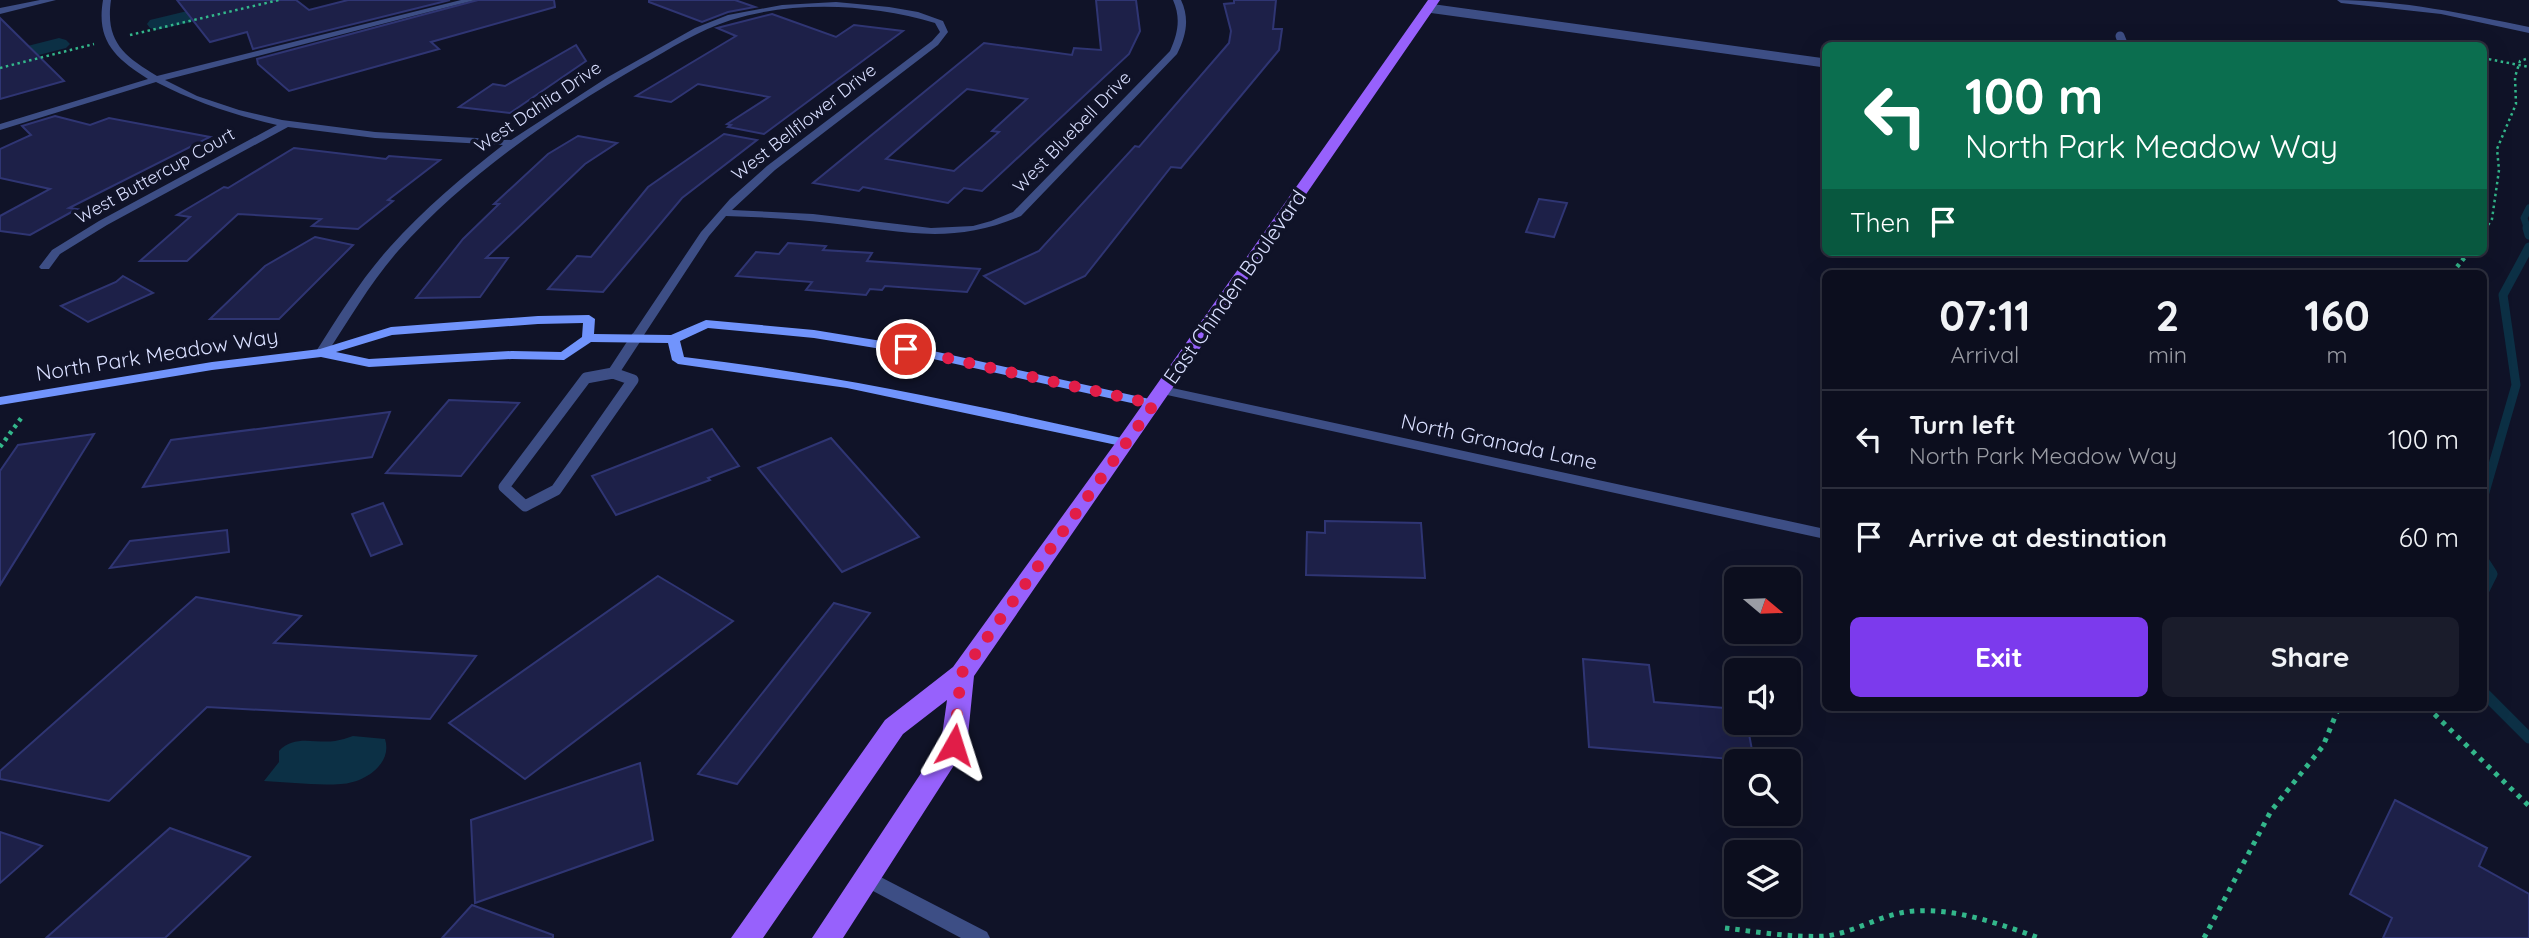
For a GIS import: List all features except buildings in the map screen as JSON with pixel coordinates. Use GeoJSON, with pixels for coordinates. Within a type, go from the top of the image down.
{"type":"FeatureCollection","features":[{"type":"Feature","properties":{"kind":"main road","name":"East Chinden Boulevard"},"geometry":{"type":"LineString","coordinates":[[746,938],[894,727],[961,674],[1126,443],[1431,4]]}},
{"type":"Feature","properties":{"kind":"main road","name":"East Chinden Boulevard"},"geometry":{"type":"LineString","coordinates":[[827,938],[954,745],[961,674]]}},
{"type":"Feature","properties":{"kind":"street"},"geometry":{"type":"LineString","coordinates":[[0,10],[52,0]]}},
{"type":"Feature","properties":{"kind":"street"},"geometry":{"type":"LineString","coordinates":[[107,0],[104,28],[118,54],[174,91],[214,105],[288,123],[340,130],[512,143]]}},
{"type":"Feature","properties":{"kind":"street"},"geometry":{"type":"LineString","coordinates":[[0,127],[93,96],[471,0]]}},
{"type":"Feature","properties":{"kind":"street","name":"West Bluebell Drive"},"geometry":{"type":"LineString","coordinates":[[724,213],[846,221],[938,233],[968,231],[996,225],[1017,214],[1174,51],[1183,25],[1183,16],[1177,0]]}},
{"type":"Feature","properties":{"kind":"street"},"geometry":{"type":"LineString","coordinates":[[2341,0],[2441,10],[2529,30]]}},
{"type":"Feature","properties":{"kind":"street","name":"West Dahlia Drive"},"geometry":{"type":"LineString","coordinates":[[321,353],[363,289],[394,250],[465,180],[512,143],[593,89],[709,24],[750,12],[794,4],[846,4]]}},
{"type":"Feature","properties":{"kind":"street","name":"West Bellflower Drive"},"geometry":{"type":"LineString","coordinates":[[636,338],[705,234],[740,194],[935,43],[944,32],[939,21],[921,14],[846,4]]}},
{"type":"Feature","properties":{"kind":"street","name":"West Buttercup Court"},"geometry":{"type":"LineString","coordinates":[[45,267],[56,252],[103,223],[288,123]]}},
{"type":"Feature","properties":{"kind":"street","name":"North Park Meadow Way"},"geometry":{"type":"LineString","coordinates":[[0,401],[212,366],[321,353],[391,331],[589,319],[588,338],[564,356],[512,355],[369,363],[321,353]]}},
{"type":"Feature","properties":{"kind":"street"},"geometry":{"type":"LineString","coordinates":[[588,338],[673,339],[706,324],[814,334],[1158,397]]}},
{"type":"Feature","properties":{"kind":"street"},"geometry":{"type":"LineString","coordinates":[[673,339],[678,360],[785,372],[874,388],[1126,443]]}},
{"type":"Feature","properties":{"kind":"street","name":"North Granada Lane"},"geometry":{"type":"LineString","coordinates":[[1158,397],[1822,533]]}},
{"type":"Feature","properties":{"kind":"street"},"geometry":{"type":"LineString","coordinates":[[867,878],[980,938]]}},
{"type":"Feature","properties":{"kind":"lane"},"geometry":{"type":"LineString","coordinates":[[1431,4],[1822,63]]}},
{"type":"Feature","properties":{"kind":"lane"},"geometry":{"type":"LineString","coordinates":[[2120,36],[2122,42]]}},
{"type":"Feature","properties":{"kind":"lane"},"geometry":{"type":"LineString","coordinates":[[613,373],[633,380],[556,489],[525,506],[504,487],[586,378],[613,373],[636,338]]}},
{"type":"Feature","properties":{"kind":"path"},"geometry":{"type":"LineString","coordinates":[[135,34],[279,0]]}},
{"type":"Feature","properties":{"kind":"path"},"geometry":{"type":"LineString","coordinates":[[0,68],[90,45]]}},
{"type":"Feature","properties":{"kind":"path"},"geometry":{"type":"LineString","coordinates":[[2487,227],[2495,207],[2499,170],[2497,149],[2516,104],[2515,78],[2520,61],[2529,58]]}},
{"type":"Feature","properties":{"kind":"path"},"geometry":{"type":"LineString","coordinates":[[2487,59],[2529,68]]}},
{"type":"Feature","properties":{"kind":"path"},"geometry":{"type":"LineString","coordinates":[[2454,270],[2466,256]]}},
{"type":"Feature","properties":{"kind":"path"},"geometry":{"type":"LineString","coordinates":[[0,447],[27,411]]}},
{"type":"Feature","properties":{"kind":"path"},"geometry":{"type":"LineString","coordinates":[[2204,938],[2271,811],[2323,746],[2337,711]]}},
{"type":"Feature","properties":{"kind":"path"},"geometry":{"type":"LineString","coordinates":[[2431,711],[2529,806]]}},
{"type":"Feature","properties":{"kind":"path"},"geometry":{"type":"LineString","coordinates":[[1725,928],[1792,936],[1826,936],[1901,912],[1947,913],[2008,927],[2039,938]]}},
{"type":"Feature","properties":{"kind":"water"},"geometry":{"type":"Polygon","coordinates":[[[353,736],[385,739],[385,756],[381,764],[367,776],[350,783],[332,784],[264,781],[279,762],[279,751],[285,746],[298,741],[328,742],[353,736]]]}},
{"type":"Feature","properties":{"kind":"waterway"},"geometry":{"type":"LineString","coordinates":[[157,24],[259,0]]}},
{"type":"Feature","properties":{"kind":"waterway"},"geometry":{"type":"LineString","coordinates":[[0,59],[59,44]]}},
{"type":"Feature","properties":{"kind":"waterway"},"geometry":{"type":"LineString","coordinates":[[2528,230],[2524,218],[2529,208]]}},
{"type":"Feature","properties":{"kind":"waterway"},"geometry":{"type":"LineString","coordinates":[[2527,228],[2529,235]]}},
{"type":"Feature","properties":{"kind":"waterway"},"geometry":{"type":"LineString","coordinates":[[2487,485],[2516,385],[2503,295],[2529,247]]}},
{"type":"Feature","properties":{"kind":"waterway"},"geometry":{"type":"LineString","coordinates":[[2487,566],[2492,574],[2487,584]]}},
{"type":"Feature","properties":{"kind":"waterway"},"geometry":{"type":"LineString","coordinates":[[2487,696],[2529,738]]}},
{"type":"Feature","properties":{"kind":"route"},"geometry":{"type":"LineString","coordinates":[[906,349],[1154,404],[961,674],[954,745]]}}]}
